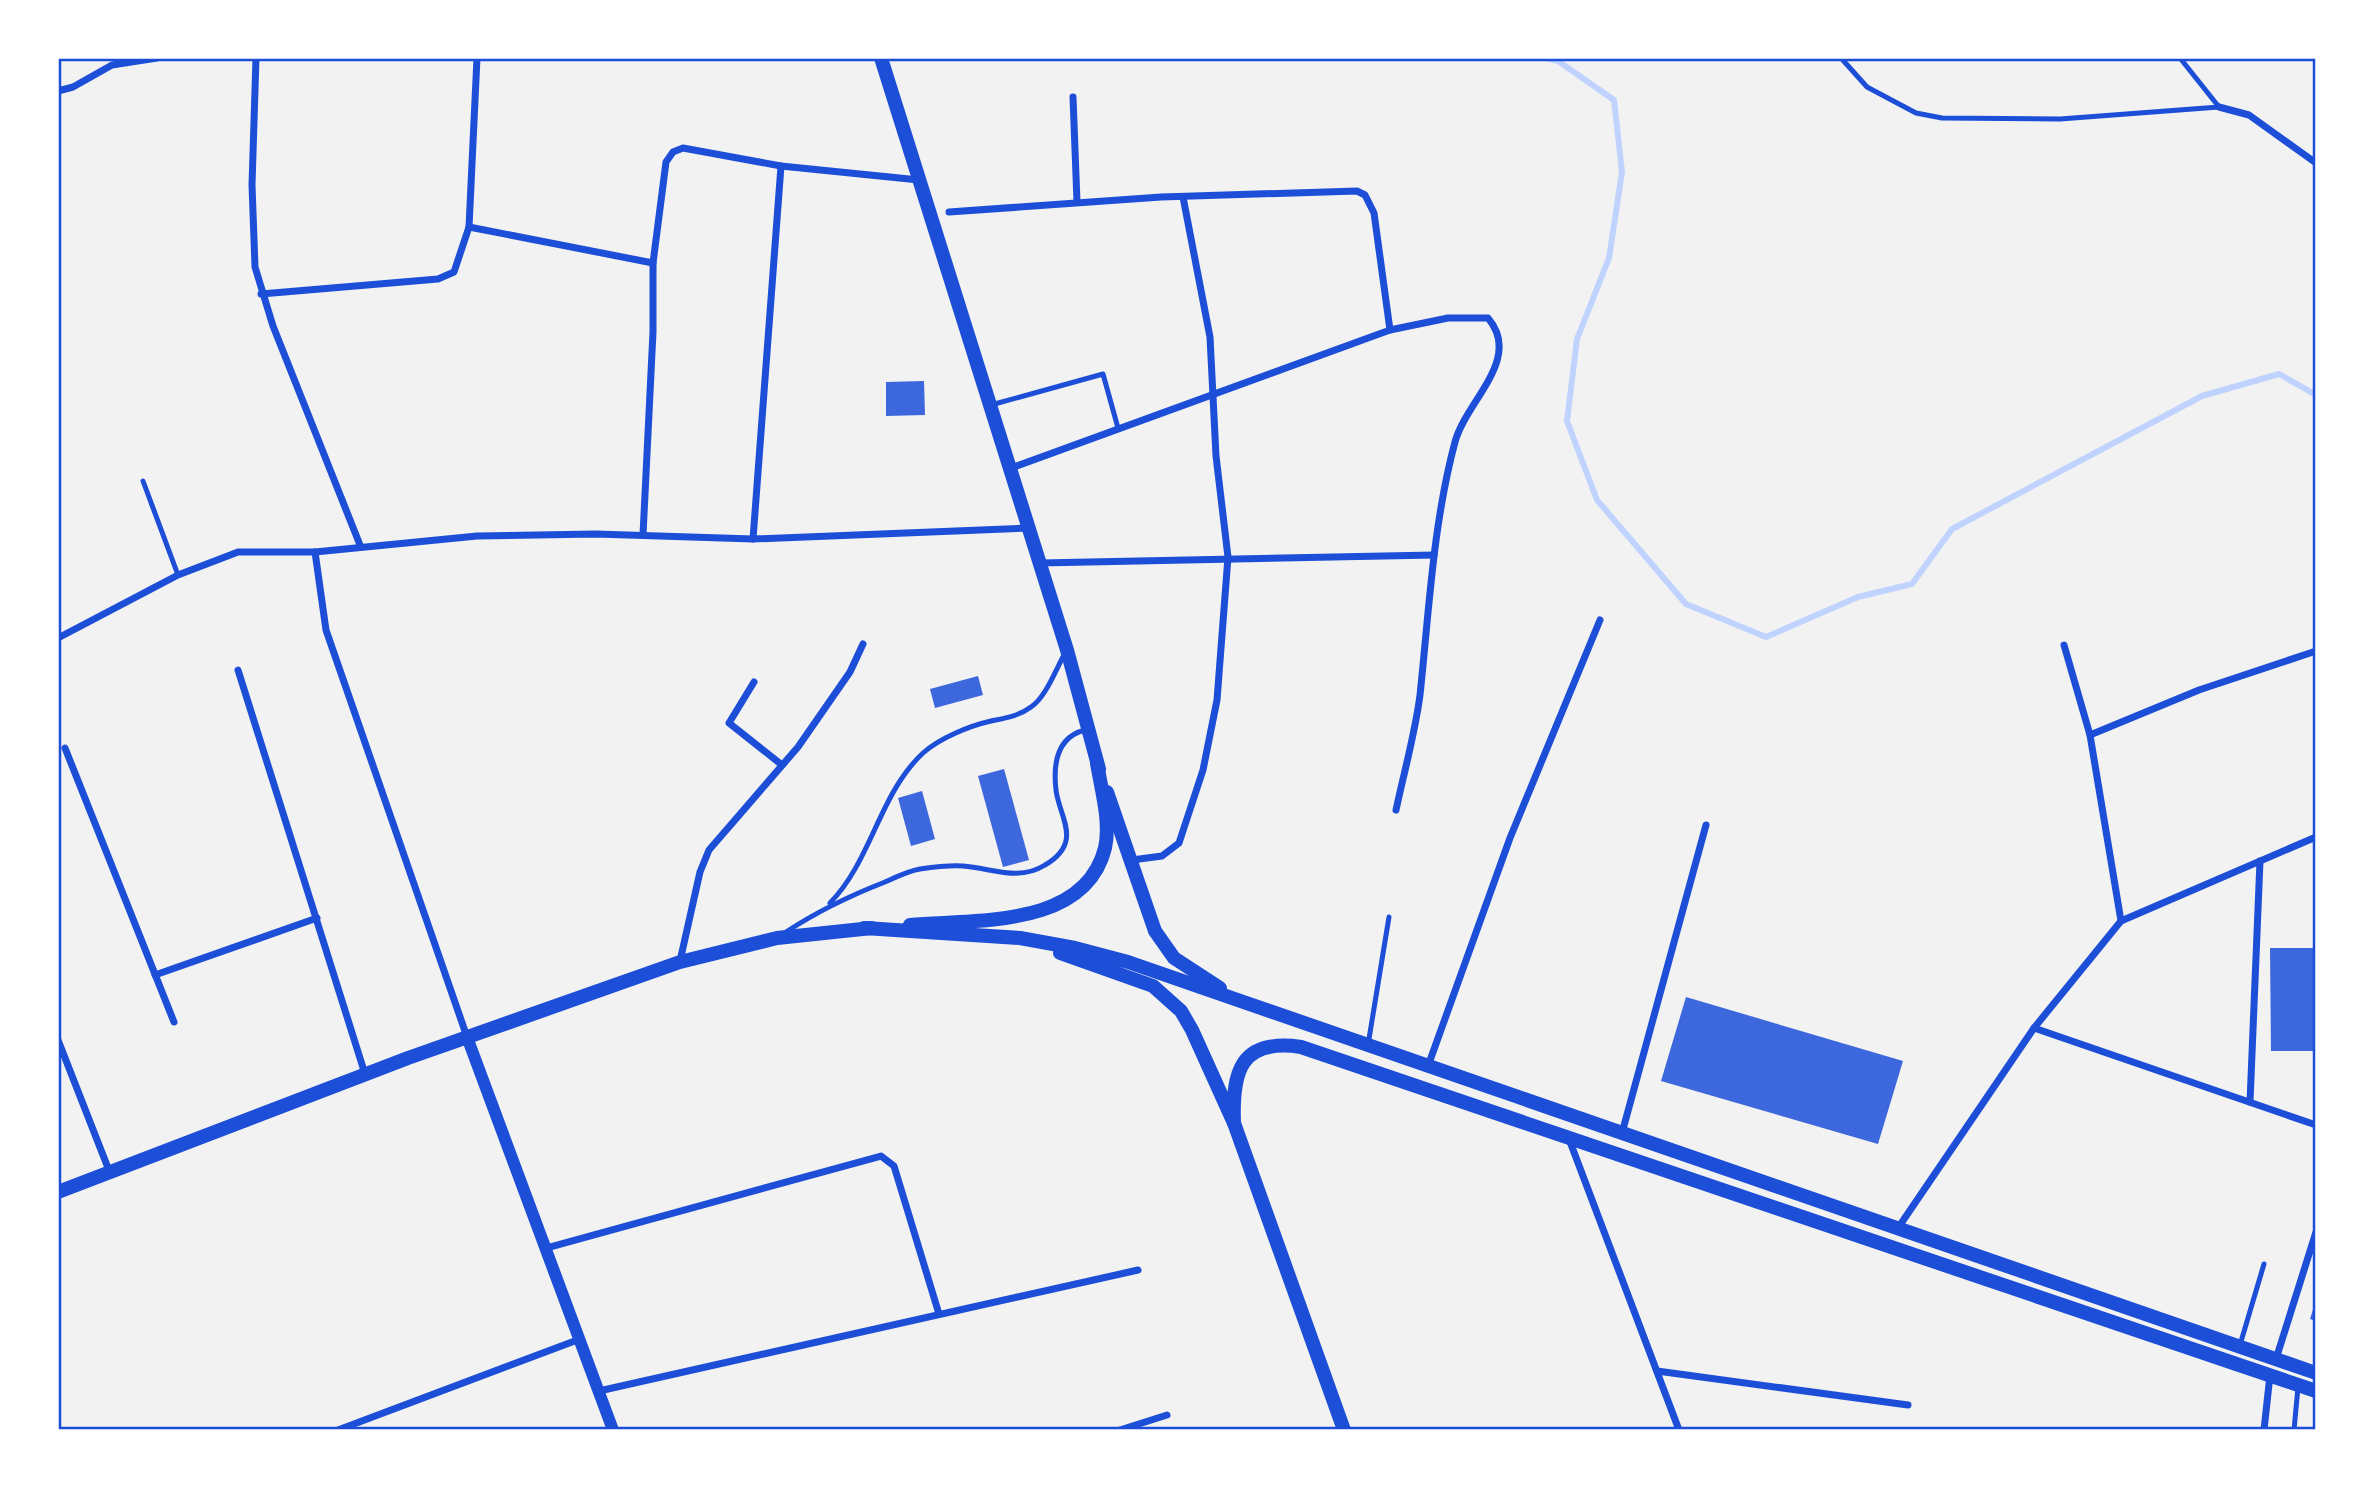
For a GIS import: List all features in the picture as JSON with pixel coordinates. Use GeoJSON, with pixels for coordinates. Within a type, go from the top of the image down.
{"type":"FeatureCollection","features":[{"type":"Feature","properties":{"kind":"main road"},"geometry":{"type":"LineString","coordinates":[[881,58],[1067,650],[1097,763],[1155,931],[1174,958],[1236,998]]}},
{"type":"Feature","properties":{"kind":"main road"},"geometry":{"type":"LineString","coordinates":[[58,1192],[365,1074],[680,962],[777,938],[1030,915],[1051,909],[1089,879],[1106,846],[1097,763]]}},
{"type":"Feature","properties":{"kind":"main road"},"geometry":{"type":"LineString","coordinates":[[864,929],[1020,938],[1075,948],[1128,962],[2316,1373]]}},
{"type":"Feature","properties":{"kind":"main road"},"geometry":{"type":"LineString","coordinates":[[1020,938],[1153,986],[1168,998],[1192,1030],[1234,1123],[1344,1430]]}},
{"type":"Feature","properties":{"kind":"main road"},"geometry":{"type":"LineString","coordinates":[[1234,1123],[1234,1082],[1243,1062],[1260,1048],[1288,1045],[2316,1391]]}},
{"type":"Feature","properties":{"kind":"street"},"geometry":{"type":"LineString","coordinates":[[58,91],[73,87],[112,65],[157,58]]}},
{"type":"Feature","properties":{"kind":"street"},"geometry":{"type":"LineString","coordinates":[[256,58],[253,218],[255,267],[261,294],[360,545]]}},
{"type":"Feature","properties":{"kind":"street"},"geometry":{"type":"LineString","coordinates":[[261,294],[447,277],[454,272],[468,227],[477,58]]}},
{"type":"Feature","properties":{"kind":"street"},"geometry":{"type":"LineString","coordinates":[[1073,97],[1077,202]]}},
{"type":"Feature","properties":{"kind":"street"},"geometry":{"type":"LineString","coordinates":[[2219,107],[2258,120],[2316,163]]}},
{"type":"Feature","properties":{"kind":"street"},"geometry":{"type":"LineString","coordinates":[[643,535],[653,332],[653,263],[666,162],[673,152],[683,148],[781,166],[920,180]]}},
{"type":"Feature","properties":{"kind":"street"},"geometry":{"type":"LineString","coordinates":[[753,539],[781,166]]}},
{"type":"Feature","properties":{"kind":"street"},"geometry":{"type":"LineString","coordinates":[[949,212],[1077,202],[1357,191],[1365,195],[1374,213],[1390,330]]}},
{"type":"Feature","properties":{"kind":"street"},"geometry":{"type":"LineString","coordinates":[[1132,860],[1162,856],[1179,843],[1203,770],[1217,700],[1228,557],[1216,456],[1210,337],[1183,197]]}},
{"type":"Feature","properties":{"kind":"street"},"geometry":{"type":"LineString","coordinates":[[468,227],[653,263]]}},
{"type":"Feature","properties":{"kind":"street"},"geometry":{"type":"LineString","coordinates":[[1011,468],[1390,330],[1470,316],[1488,318],[1498,330],[1502,349],[1455,441],[1434,555],[1419,698],[1396,810]]}},
{"type":"Feature","properties":{"kind":"street"},"geometry":{"type":"LineString","coordinates":[[58,638],[178,575],[238,552],[315,552],[360,545],[477,536],[643,535],[753,539],[1028,528]]}},
{"type":"Feature","properties":{"kind":"street"},"geometry":{"type":"LineString","coordinates":[[315,552],[326,630],[467,1037],[613,1430]]}},
{"type":"Feature","properties":{"kind":"street"},"geometry":{"type":"LineString","coordinates":[[1039,563],[1228,557],[1434,555]]}},
{"type":"Feature","properties":{"kind":"street"},"geometry":{"type":"LineString","coordinates":[[1428,1067],[1510,838],[1600,620]]}},
{"type":"Feature","properties":{"kind":"street"},"geometry":{"type":"LineString","coordinates":[[680,962],[701,872],[709,850],[782,765],[829,704],[863,644]]}},
{"type":"Feature","properties":{"kind":"street"},"geometry":{"type":"LineString","coordinates":[[2064,645],[2090,735],[2120,921]]}},
{"type":"Feature","properties":{"kind":"street"},"geometry":{"type":"LineString","coordinates":[[2090,735],[2199,690],[2316,651]]}},
{"type":"Feature","properties":{"kind":"street"},"geometry":{"type":"LineString","coordinates":[[238,670],[365,1074]]}},
{"type":"Feature","properties":{"kind":"street"},"geometry":{"type":"LineString","coordinates":[[754,682],[729,723],[782,765]]}},
{"type":"Feature","properties":{"kind":"street"},"geometry":{"type":"LineString","coordinates":[[65,748],[174,1022]]}},
{"type":"Feature","properties":{"kind":"street"},"geometry":{"type":"LineString","coordinates":[[1621,1134],[1706,825]]}},
{"type":"Feature","properties":{"kind":"street"},"geometry":{"type":"LineString","coordinates":[[1898,1229],[2034,1028],[2120,921],[2316,837]]}},
{"type":"Feature","properties":{"kind":"street"},"geometry":{"type":"LineString","coordinates":[[2249,1102],[2260,860]]}},
{"type":"Feature","properties":{"kind":"street"},"geometry":{"type":"LineString","coordinates":[[155,975],[317,918]]}},
{"type":"Feature","properties":{"kind":"street"},"geometry":{"type":"LineString","coordinates":[[2034,1028],[2316,1125]]}},
{"type":"Feature","properties":{"kind":"street"},"geometry":{"type":"LineString","coordinates":[[58,1040],[110,1173]]}},
{"type":"Feature","properties":{"kind":"street"},"geometry":{"type":"LineString","coordinates":[[1569,1139],[1679,1430]]}},
{"type":"Feature","properties":{"kind":"street"},"geometry":{"type":"LineString","coordinates":[[546,1248],[881,1156],[894,1166],[939,1314]]}},
{"type":"Feature","properties":{"kind":"street"},"geometry":{"type":"LineString","coordinates":[[2276,1359],[2316,1233]]}},
{"type":"Feature","properties":{"kind":"street"},"geometry":{"type":"LineString","coordinates":[[599,1391],[1138,1270]]}},
{"type":"Feature","properties":{"kind":"street"},"geometry":{"type":"LineString","coordinates":[[338,1430],[580,1339]]}},
{"type":"Feature","properties":{"kind":"street"},"geometry":{"type":"LineString","coordinates":[[1657,1371],[1908,1405]]}},
{"type":"Feature","properties":{"kind":"street"},"geometry":{"type":"LineString","coordinates":[[2263,1430],[2270,1374]]}},
{"type":"Feature","properties":{"kind":"street"},"geometry":{"type":"LineString","coordinates":[[1121,1430],[1167,1415]]}},
{"type":"Feature","properties":{"kind":"lane"},"geometry":{"type":"LineString","coordinates":[[1841,58],[1867,87],[1877,93],[1916,113],[1942,118],[2060,118],[2219,107]]}},
{"type":"Feature","properties":{"kind":"lane"},"geometry":{"type":"LineString","coordinates":[[2180,58],[2219,107]]}},
{"type":"Feature","properties":{"kind":"lane"},"geometry":{"type":"LineString","coordinates":[[991,405],[1103,374],[1118,428]]}},
{"type":"Feature","properties":{"kind":"lane"},"geometry":{"type":"LineString","coordinates":[[143,481],[178,575]]}},
{"type":"Feature","properties":{"kind":"lane"},"geometry":{"type":"LineString","coordinates":[[828,905],[846,886],[898,780],[925,751],[953,735],[988,721],[1012,717],[1033,706],[1067,650]]}},
{"type":"Feature","properties":{"kind":"lane"},"geometry":{"type":"LineString","coordinates":[[777,938],[828,905],[916,869],[961,866],[1013,875],[1033,872],[1049,863],[1065,844],[1068,823],[1056,792],[1060,746],[1068,737],[1088,729]]}},
{"type":"Feature","properties":{"kind":"lane"},"geometry":{"type":"LineString","coordinates":[[1368,1047],[1389,917]]}},
{"type":"Feature","properties":{"kind":"lane"},"geometry":{"type":"LineString","coordinates":[[2239,1346],[2264,1264]]}},
{"type":"Feature","properties":{"kind":"lane"},"geometry":{"type":"LineString","coordinates":[[2294,1430],[2298,1384]]}},
{"type":"Feature","properties":{"kind":"building"},"geometry":{"type":"Polygon","coordinates":[[[924,381],[925,415],[886,416],[886,382],[924,381]]]}},
{"type":"Feature","properties":{"kind":"building"},"geometry":{"type":"Polygon","coordinates":[[[978,676],[983,695],[935,708],[930,689],[978,676]]]}},
{"type":"Feature","properties":{"kind":"building"},"geometry":{"type":"Polygon","coordinates":[[[1004,769],[1029,860],[1003,867],[978,776],[1004,769]]]}},
{"type":"Feature","properties":{"kind":"building"},"geometry":{"type":"Polygon","coordinates":[[[922,791],[935,839],[911,846],[898,798],[922,791]]]}},
{"type":"Feature","properties":{"kind":"building"},"geometry":{"type":"Polygon","coordinates":[[[2270,948],[2316,948],[2316,1051],[2271,1051],[2270,948]]]}},
{"type":"Feature","properties":{"kind":"building"},"geometry":{"type":"Polygon","coordinates":[[[1686,997],[1903,1061],[1878,1144],[1661,1081],[1686,997]]]}},
{"type":"Feature","properties":{"kind":"building"},"geometry":{"type":"Polygon","coordinates":[[[2316,1300],[2316,1321],[2310,1319],[2316,1300]]]}},
{"type":"Feature","properties":{"kind":"waterway"},"geometry":{"type":"LineString","coordinates":[[1546,58],[1558,61],[1614,100],[1622,172],[1609,258],[1577,339],[1567,421],[1597,500],[1686,604],[1766,637],[1858,597],[1912,584],[1952,529],[2202,396],[2279,374],[2316,395]]}}]}
